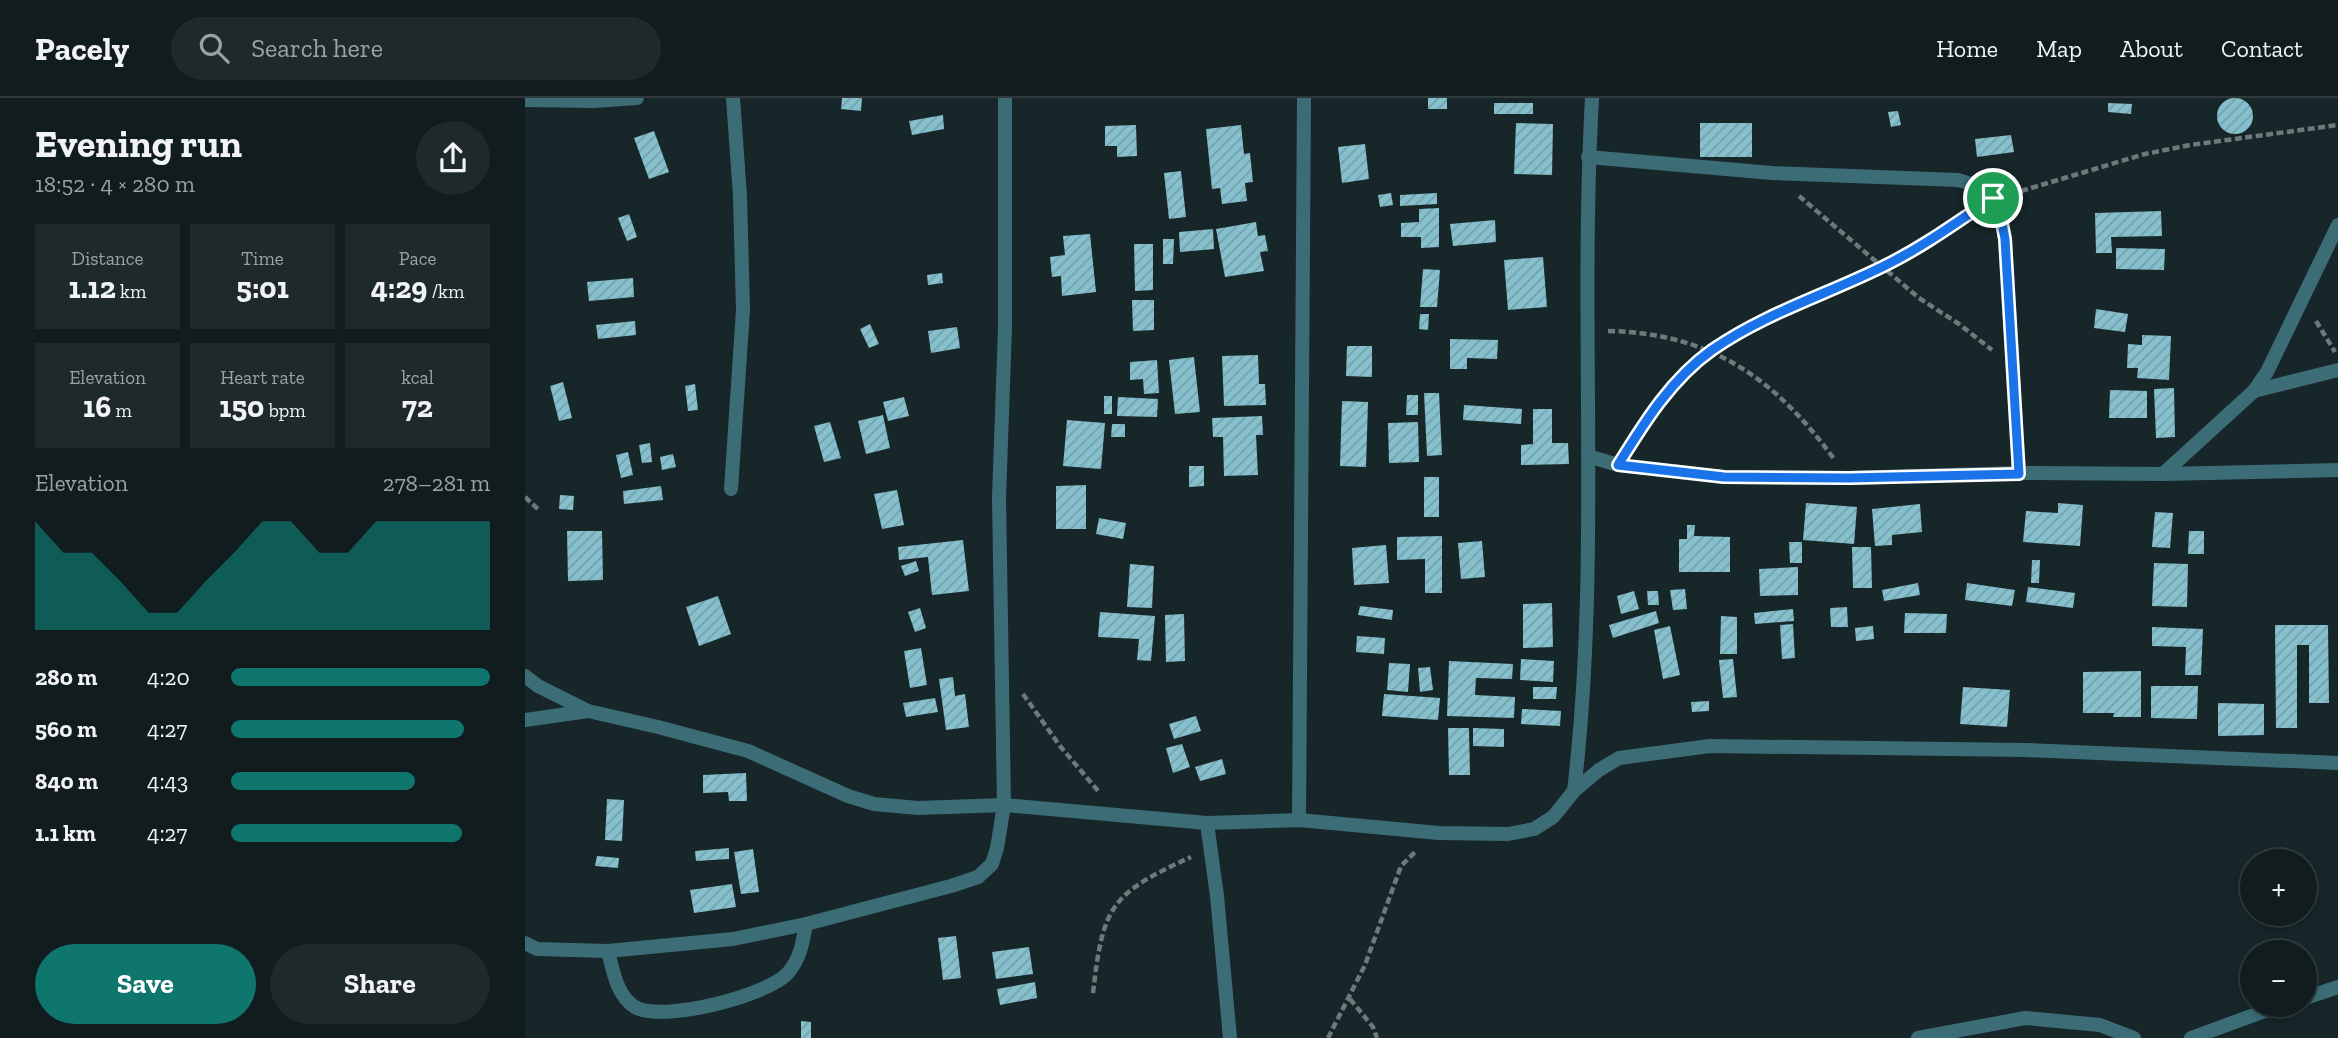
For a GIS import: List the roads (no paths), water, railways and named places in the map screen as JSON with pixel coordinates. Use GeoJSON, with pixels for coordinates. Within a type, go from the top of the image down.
{"type":"FeatureCollection","features":[{"type":"Feature","properties":{"kind":"street"},"geometry":{"type":"LineString","coordinates":[[525,100],[594,101],[637,98]]}},
{"type":"Feature","properties":{"kind":"street"},"geometry":{"type":"LineString","coordinates":[[731,489],[743,310],[740,197],[733,98]]}},
{"type":"Feature","properties":{"kind":"street"},"geometry":{"type":"LineString","coordinates":[[525,943],[537,949],[608,951],[733,939],[806,924],[978,877],[992,864],[1004,806],[999,498],[1005,328],[1005,98]]}},
{"type":"Feature","properties":{"kind":"street"},"geometry":{"type":"LineString","coordinates":[[1299,820],[1304,98]]}},
{"type":"Feature","properties":{"kind":"street"},"geometry":{"type":"LineString","coordinates":[[1574,791],[1583,713],[1588,456],[1588,157],[1592,98]]}},
{"type":"Feature","properties":{"kind":"street"},"geometry":{"type":"LineString","coordinates":[[1588,157],[1772,173],[1958,180],[1978,185],[1993,198],[2005,239],[2019,474]]}},
{"type":"Feature","properties":{"kind":"street"},"geometry":{"type":"LineString","coordinates":[[2163,474],[2254,391],[2267,372],[2338,226]]}},
{"type":"Feature","properties":{"kind":"street"},"geometry":{"type":"LineString","coordinates":[[2254,391],[2338,370]]}},
{"type":"Feature","properties":{"kind":"street"},"geometry":{"type":"LineString","coordinates":[[1588,456],[1618,465],[1724,477],[1849,478],[2338,470]]}},
{"type":"Feature","properties":{"kind":"street"},"geometry":{"type":"LineString","coordinates":[[525,676],[588,711],[748,751],[848,796],[874,804],[918,808],[1004,806],[1207,823],[1299,820],[1439,833],[1508,834],[1534,829],[1553,817],[1574,791],[1599,770],[1619,758],[1710,746],[2025,750],[2338,763]]}},
{"type":"Feature","properties":{"kind":"street"},"geometry":{"type":"LineString","coordinates":[[525,720],[588,711]]}},
{"type":"Feature","properties":{"kind":"street"},"geometry":{"type":"LineString","coordinates":[[1207,823],[1217,896],[1230,1038]]}},
{"type":"Feature","properties":{"kind":"street"},"geometry":{"type":"LineString","coordinates":[[608,951],[624,998],[637,1009],[661,1012],[699,1007],[741,998],[776,984],[800,954],[806,924]]}},
{"type":"Feature","properties":{"kind":"street"},"geometry":{"type":"LineString","coordinates":[[2317,994],[2338,987]]}},
{"type":"Feature","properties":{"kind":"street"},"geometry":{"type":"LineString","coordinates":[[2191,1038],[2248,1017]]}},
{"type":"Feature","properties":{"kind":"street"},"geometry":{"type":"LineString","coordinates":[[1918,1038],[2025,1018],[2100,1025],[2134,1038]]}}]}
